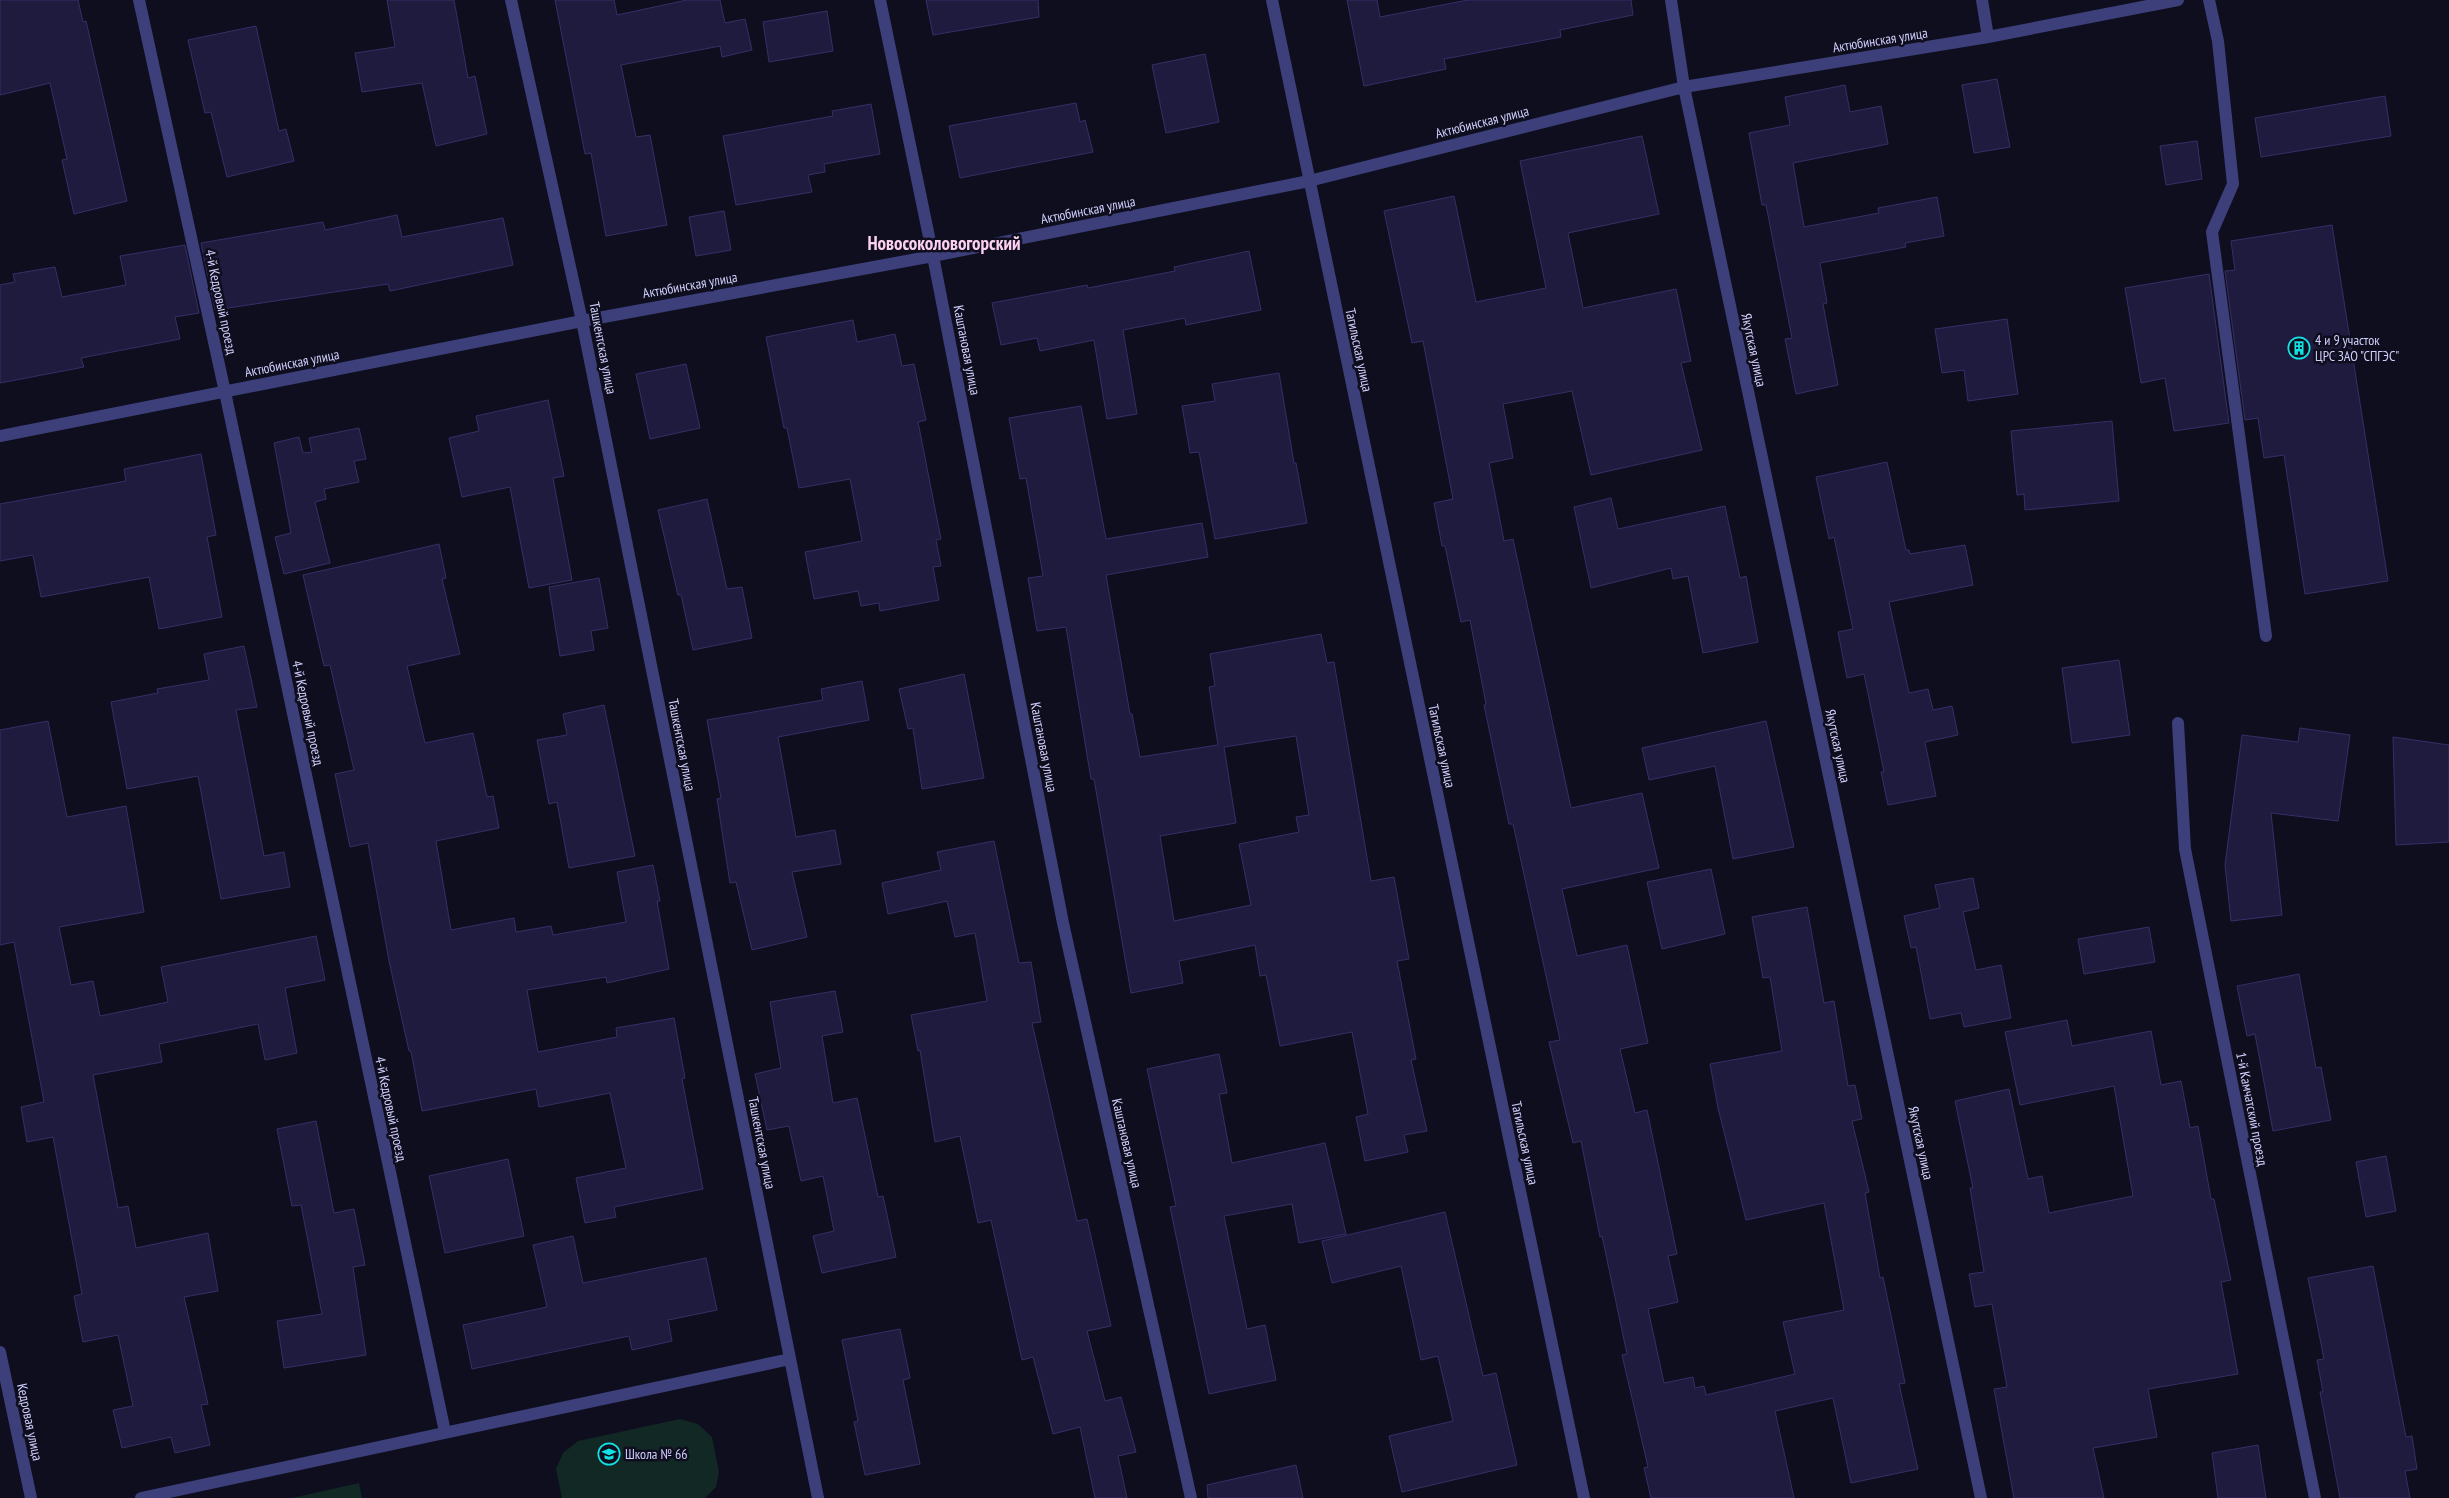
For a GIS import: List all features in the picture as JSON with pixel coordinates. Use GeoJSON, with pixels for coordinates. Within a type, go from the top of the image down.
{"type":"FeatureCollection","features":[{"type":"Feature","properties":{"kind":"street","name":"4-й Кедровый проезд"},"geometry":{"type":"LineString","coordinates":[[140,0],[226,392],[445,1432]]}},
{"type":"Feature","properties":{"kind":"street","name":"Ташкентская улица"},"geometry":{"type":"LineString","coordinates":[[511,0],[582,321],[818,1498]]}},
{"type":"Feature","properties":{"kind":"street","name":"Каштановая улица"},"geometry":{"type":"LineString","coordinates":[[880,0],[933,256],[1063,923],[1191,1498]]}},
{"type":"Feature","properties":{"kind":"street","name":"Тагильская улица"},"geometry":{"type":"LineString","coordinates":[[1272,0],[1308,181],[1584,1498]]}},
{"type":"Feature","properties":{"kind":"street","name":"Якутская улица"},"geometry":{"type":"LineString","coordinates":[[1671,0],[1684,87],[1981,1498]]}},
{"type":"Feature","properties":{"kind":"street"},"geometry":{"type":"LineString","coordinates":[[1982,0],[1988,37]]}},
{"type":"Feature","properties":{"kind":"street","name":"Актюбинская улица"},"geometry":{"type":"LineString","coordinates":[[0,436],[582,321],[933,256],[1308,181],[1684,87],[1988,37],[2178,0]]}},
{"type":"Feature","properties":{"kind":"street"},"geometry":{"type":"LineString","coordinates":[[2209,0],[2218,41],[2233,184],[2212,232],[2266,636]]}},
{"type":"Feature","properties":{"kind":"street","name":"1-й Камчатский проезд"},"geometry":{"type":"LineString","coordinates":[[2178,723],[2185,849],[2315,1498]]}},
{"type":"Feature","properties":{"kind":"street","name":"Кедровая улица"},"geometry":{"type":"LineString","coordinates":[[0,1352],[31,1498]]}},
{"type":"Feature","properties":{"kind":"street"},"geometry":{"type":"LineString","coordinates":[[141,1498],[790,1359]]}},
{"type":"Feature","properties":{"kind":"green space"},"geometry":{"type":"Polygon","coordinates":[[[680,1419],[698,1424],[712,1437],[719,1472],[716,1487],[705,1498],[562,1498],[556,1469],[563,1453],[578,1441],[680,1419]]]}},
{"type":"Feature","properties":{"kind":"green space"},"geometry":{"type":"Polygon","coordinates":[[[359,1483],[362,1498],[292,1498],[359,1483]]]}},
{"type":"Feature","properties":{"kind":"building"},"geometry":{"type":"Polygon","coordinates":[[[0,0],[78,0],[83,22],[86,21],[127,201],[74,214],[62,160],[67,159],[50,83],[0,95],[0,0]]]}},
{"type":"Feature","properties":{"kind":"building"},"geometry":{"type":"Polygon","coordinates":[[[387,0],[454,0],[468,78],[475,76],[487,134],[436,146],[422,83],[362,92],[355,53],[395,47],[387,0]]]}},
{"type":"Feature","properties":{"kind":"building"},"geometry":{"type":"Polygon","coordinates":[[[555,0],[614,0],[617,15],[687,0],[720,0],[725,23],[745,19],[752,50],[722,57],[720,46],[621,65],[636,137],[650,135],[667,225],[606,236],[591,153],[585,154],[555,0]]]}},
{"type":"Feature","properties":{"kind":"building"},"geometry":{"type":"Polygon","coordinates":[[[926,0],[1038,0],[1039,17],[933,35],[926,0]]]}},
{"type":"Feature","properties":{"kind":"building"},"geometry":{"type":"Polygon","coordinates":[[[1347,0],[1377,0],[1380,17],[1468,0],[1631,0],[1633,15],[1560,30],[1561,37],[1444,59],[1446,69],[1364,86],[1347,0]]]}},
{"type":"Feature","properties":{"kind":"building"},"geometry":{"type":"Polygon","coordinates":[[[827,11],[833,51],[769,62],[763,22],[827,11]]]}},
{"type":"Feature","properties":{"kind":"building"},"geometry":{"type":"Polygon","coordinates":[[[256,26],[279,131],[286,129],[294,161],[227,177],[211,112],[205,113],[188,40],[256,26]]]}},
{"type":"Feature","properties":{"kind":"building"},"geometry":{"type":"Polygon","coordinates":[[[1205,54],[1219,122],[1166,133],[1152,65],[1205,54]]]}},
{"type":"Feature","properties":{"kind":"building"},"geometry":{"type":"Polygon","coordinates":[[[1997,79],[2010,147],[1974,153],[1962,85],[1997,79]]]}},
{"type":"Feature","properties":{"kind":"building"},"geometry":{"type":"Polygon","coordinates":[[[1845,85],[1850,112],[1881,106],[1888,144],[1793,163],[1804,227],[1879,213],[1878,208],[1937,197],[1944,236],[1905,243],[1906,247],[1820,263],[1827,303],[1823,304],[1838,385],[1796,394],[1785,339],[1792,338],[1766,205],[1762,205],[1749,133],[1790,125],[1785,97],[1845,85]]]}},
{"type":"Feature","properties":{"kind":"building"},"geometry":{"type":"Polygon","coordinates":[[[2385,96],[2391,136],[2261,157],[2255,118],[2385,96]]]}},
{"type":"Feature","properties":{"kind":"building"},"geometry":{"type":"Polygon","coordinates":[[[1076,103],[1080,122],[1085,120],[1093,152],[960,178],[949,126],[1076,103]]]}},
{"type":"Feature","properties":{"kind":"building"},"geometry":{"type":"Polygon","coordinates":[[[871,104],[880,154],[824,164],[825,172],[808,175],[812,192],[736,205],[723,136],[833,116],[832,111],[871,104]]]}},
{"type":"Feature","properties":{"kind":"building"},"geometry":{"type":"Polygon","coordinates":[[[1642,136],[1659,214],[1568,233],[1583,308],[1676,289],[1691,361],[1681,363],[1702,450],[1591,475],[1572,391],[1503,404],[1513,458],[1489,463],[1504,541],[1513,539],[1571,808],[1642,793],[1659,868],[1562,889],[1577,956],[1627,945],[1648,1043],[1620,1049],[1635,1113],[1647,1110],[1677,1254],[1668,1256],[1678,1302],[1648,1309],[1664,1383],[1693,1377],[1695,1388],[1704,1386],[1706,1395],[1795,1374],[1783,1322],[1844,1310],[1824,1203],[1746,1220],[1718,1108],[1710,1064],[1782,1051],[1770,977],[1763,978],[1752,917],[1807,907],[1824,1003],[1834,1001],[1848,1086],[1855,1085],[1862,1119],[1852,1121],[1869,1192],[1865,1193],[1880,1278],[1883,1277],[1905,1383],[1899,1384],[1918,1469],[1851,1483],[1833,1398],[1775,1411],[1794,1498],[1651,1498],[1644,1468],[1648,1467],[1622,1355],[1627,1354],[1602,1236],[1600,1237],[1581,1141],[1573,1143],[1549,1042],[1560,1040],[1513,824],[1509,824],[1484,705],[1486,704],[1470,620],[1461,622],[1445,546],[1442,546],[1434,503],[1453,499],[1423,341],[1412,343],[1384,211],[1454,196],[1476,302],[1546,288],[1520,161],[1642,136]]]}},
{"type":"Feature","properties":{"kind":"building"},"geometry":{"type":"Polygon","coordinates":[[[2197,141],[2202,179],[2166,185],[2160,146],[2197,141]]]}},
{"type":"Feature","properties":{"kind":"building"},"geometry":{"type":"Polygon","coordinates":[[[724,211],[731,250],[696,256],[689,217],[724,211]]]}},
{"type":"Feature","properties":{"kind":"building"},"geometry":{"type":"Polygon","coordinates":[[[397,215],[402,237],[503,218],[513,265],[390,291],[388,284],[215,310],[201,243],[323,222],[325,230],[397,215]]]}},
{"type":"Feature","properties":{"kind":"building","name":"4 и 9 участок ЦРС ЗАО \"СПГЭС\""},"geometry":{"type":"Polygon","coordinates":[[[2332,225],[2388,581],[2305,594],[2284,455],[2264,458],[2258,418],[2245,420],[2225,271],[2235,270],[2231,241],[2332,225]]]}},
{"type":"Feature","properties":{"kind":"building"},"geometry":{"type":"Polygon","coordinates":[[[185,245],[199,313],[175,317],[180,339],[81,358],[84,367],[0,383],[0,285],[15,282],[13,274],[55,267],[62,297],[126,285],[120,256],[185,245]]]}},
{"type":"Feature","properties":{"kind":"building"},"geometry":{"type":"Polygon","coordinates":[[[1249,251],[1261,310],[1186,325],[1185,318],[1123,330],[1137,414],[1107,419],[1094,340],[1040,351],[1037,338],[1001,345],[992,303],[1087,285],[1088,288],[1175,271],[1174,267],[1249,251]]]}},
{"type":"Feature","properties":{"kind":"building"},"geometry":{"type":"Polygon","coordinates":[[[2209,274],[2229,423],[2174,431],[2165,378],[2141,383],[2125,288],[2209,274]]]}},
{"type":"Feature","properties":{"kind":"building"},"geometry":{"type":"Polygon","coordinates":[[[2007,319],[2018,394],[1968,401],[1964,370],[1942,373],[1935,329],[2007,319]]]}},
{"type":"Feature","properties":{"kind":"building"},"geometry":{"type":"Polygon","coordinates":[[[853,320],[857,342],[895,334],[902,366],[914,364],[926,420],[918,422],[941,539],[936,540],[941,566],[933,567],[939,600],[880,611],[879,603],[861,606],[858,591],[814,599],[805,552],[862,541],[850,479],[799,488],[787,428],[784,428],[766,337],[853,320]]]}},
{"type":"Feature","properties":{"kind":"building"},"geometry":{"type":"Polygon","coordinates":[[[686,364],[700,428],[650,439],[636,374],[686,364]]]}},
{"type":"Feature","properties":{"kind":"building"},"geometry":{"type":"Polygon","coordinates":[[[1279,373],[1294,463],[1296,463],[1307,523],[1215,539],[1199,452],[1190,453],[1182,406],[1215,401],[1212,384],[1279,373]]]}},
{"type":"Feature","properties":{"kind":"building"},"geometry":{"type":"Polygon","coordinates":[[[548,400],[564,476],[553,478],[572,580],[529,588],[510,487],[462,497],[449,438],[479,431],[476,416],[548,400]]]}},
{"type":"Feature","properties":{"kind":"building"},"geometry":{"type":"Polygon","coordinates":[[[1081,406],[1106,539],[1202,523],[1208,557],[1106,575],[1130,714],[1132,714],[1140,757],[1218,745],[1209,687],[1215,686],[1210,654],[1321,634],[1327,663],[1334,662],[1371,881],[1394,877],[1409,959],[1397,961],[1416,1059],[1411,1060],[1427,1131],[1404,1135],[1408,1152],[1365,1161],[1356,1117],[1368,1114],[1352,1032],[1280,1046],[1266,975],[1260,976],[1255,945],[1179,961],[1183,983],[1131,993],[1094,779],[1091,779],[1066,627],[1037,631],[1028,578],[1043,576],[1026,478],[1020,479],[1009,418],[1081,406]],[[1296,736],[1224,747],[1236,823],[1160,836],[1174,921],[1251,905],[1239,844],[1299,832],[1296,817],[1309,815],[1296,736]]]}},
{"type":"Feature","properties":{"kind":"building"},"geometry":{"type":"Polygon","coordinates":[[[2112,421],[2119,501],[2025,510],[2024,494],[2017,495],[2011,431],[2112,421]]]}},
{"type":"Feature","properties":{"kind":"building"},"geometry":{"type":"Polygon","coordinates":[[[359,428],[366,459],[354,461],[359,482],[324,489],[326,499],[315,502],[330,563],[284,574],[275,537],[291,533],[274,443],[299,437],[303,453],[312,452],[309,438],[359,428]]]}},
{"type":"Feature","properties":{"kind":"building"},"geometry":{"type":"Polygon","coordinates":[[[201,454],[216,535],[207,537],[222,617],[159,629],[149,577],[41,597],[33,555],[0,561],[0,504],[126,481],[124,469],[201,454]]]}},
{"type":"Feature","properties":{"kind":"building"},"geometry":{"type":"Polygon","coordinates":[[[1887,462],[1906,550],[1909,550],[1910,554],[1965,545],[1973,585],[1889,602],[1909,693],[1928,689],[1933,710],[1952,706],[1958,735],[1925,742],[1936,796],[1888,805],[1881,772],[1884,772],[1864,674],[1847,678],[1838,632],[1853,629],[1834,537],[1829,539],[1816,477],[1887,462]]]}},
{"type":"Feature","properties":{"kind":"building"},"geometry":{"type":"Polygon","coordinates":[[[1611,498],[1618,529],[1725,506],[1740,578],[1746,576],[1758,642],[1703,653],[1688,576],[1673,579],[1671,568],[1591,588],[1574,507],[1611,498]]]}},
{"type":"Feature","properties":{"kind":"building"},"geometry":{"type":"Polygon","coordinates":[[[707,499],[727,589],[742,587],[752,638],[693,650],[681,595],[678,595],[658,510],[707,499]]]}},
{"type":"Feature","properties":{"kind":"building"},"geometry":{"type":"Polygon","coordinates":[[[439,544],[446,578],[442,579],[460,654],[407,666],[425,743],[473,733],[487,797],[493,796],[499,828],[436,841],[451,930],[514,918],[516,932],[551,926],[553,935],[626,922],[617,872],[653,865],[660,901],[657,901],[669,969],[607,983],[606,977],[527,990],[538,1052],[617,1037],[616,1028],[674,1018],[685,1078],[682,1079],[703,1189],[614,1207],[616,1217],[585,1223],[576,1178],[626,1168],[610,1093],[539,1107],[536,1089],[422,1111],[411,1051],[409,1051],[389,961],[368,843],[350,847],[335,774],[354,770],[330,665],[324,666],[303,575],[439,544]]]}},
{"type":"Feature","properties":{"kind":"building"},"geometry":{"type":"Polygon","coordinates":[[[599,578],[608,628],[591,631],[594,650],[560,656],[549,587],[599,578]]]}},
{"type":"Feature","properties":{"kind":"building"},"geometry":{"type":"Polygon","coordinates":[[[244,646],[257,707],[236,710],[264,856],[284,852],[290,887],[221,899],[198,776],[127,789],[111,702],[158,693],[157,689],[209,680],[204,654],[244,646]]]}},
{"type":"Feature","properties":{"kind":"building"},"geometry":{"type":"Polygon","coordinates":[[[2119,660],[2130,735],[2072,743],[2062,668],[2119,660]]]}},
{"type":"Feature","properties":{"kind":"building"},"geometry":{"type":"Polygon","coordinates":[[[964,674],[984,778],[922,789],[913,728],[908,729],[899,689],[964,674]]]}},
{"type":"Feature","properties":{"kind":"building"},"geometry":{"type":"Polygon","coordinates":[[[862,681],[869,720],[778,737],[796,837],[835,830],[841,864],[792,872],[807,937],[752,950],[736,882],[730,883],[717,799],[721,798],[707,720],[823,700],[821,689],[862,681]]]}},
{"type":"Feature","properties":{"kind":"building"},"geometry":{"type":"Polygon","coordinates":[[[604,705],[635,856],[569,868],[557,802],[549,804],[537,740],[567,735],[563,714],[604,705]]]}},
{"type":"Feature","properties":{"kind":"building"},"geometry":{"type":"Polygon","coordinates":[[[48,721],[67,817],[126,806],[144,912],[59,927],[71,985],[93,981],[100,1016],[168,1002],[161,967],[316,936],[325,980],[285,988],[297,1053],[265,1060],[258,1024],[159,1044],[162,1062],[93,1075],[118,1208],[128,1206],[136,1248],[208,1233],[218,1291],[184,1297],[208,1404],[201,1405],[210,1445],[175,1453],[171,1437],[122,1448],[113,1410],[133,1406],[118,1335],[83,1342],[74,1296],[82,1294],[53,1137],[27,1142],[21,1107],[44,1102],[14,942],[0,945],[0,730],[48,721]]]}},
{"type":"Feature","properties":{"kind":"building"},"geometry":{"type":"Polygon","coordinates":[[[1766,721],[1794,847],[1733,859],[1715,766],[1649,780],[1642,748],[1766,721]]]}},
{"type":"Feature","properties":{"kind":"building"},"geometry":{"type":"Polygon","coordinates":[[[2300,728],[2350,735],[2338,821],[2271,813],[2282,915],[2231,921],[2225,865],[2242,735],[2298,742],[2300,728]]]}},
{"type":"Feature","properties":{"kind":"building"},"geometry":{"type":"Polygon","coordinates":[[[2393,737],[2449,745],[2449,842],[2396,845],[2393,737]]]}},
{"type":"Feature","properties":{"kind":"building"},"geometry":{"type":"Polygon","coordinates":[[[994,841],[1019,963],[1031,962],[1041,1022],[1032,1023],[1077,1221],[1087,1219],[1111,1326],[1087,1331],[1105,1401],[1121,1397],[1136,1452],[1118,1456],[1127,1498],[1095,1498],[1080,1427],[1053,1434],[1033,1357],[1022,1360],[991,1220],[978,1223],[960,1136],[935,1142],[920,1050],[918,1051],[911,1015],[987,1001],[975,933],[955,937],[947,901],[888,914],[882,883],[941,870],[937,852],[994,841]]]}},
{"type":"Feature","properties":{"kind":"building"},"geometry":{"type":"Polygon","coordinates":[[[1711,869],[1725,934],[1662,949],[1647,882],[1711,869]]]}},
{"type":"Feature","properties":{"kind":"building"},"geometry":{"type":"Polygon","coordinates":[[[1973,878],[1979,908],[1963,912],[1976,970],[2001,965],[2011,1018],[1964,1027],[1961,1013],[1930,1019],[1916,947],[1911,948],[1904,916],[1940,908],[1935,885],[1973,878]]]}},
{"type":"Feature","properties":{"kind":"building"},"geometry":{"type":"Polygon","coordinates":[[[2149,927],[2155,962],[2084,974],[2078,939],[2149,927]]]}},
{"type":"Feature","properties":{"kind":"building"},"geometry":{"type":"Polygon","coordinates":[[[2299,974],[2316,1068],[2321,1067],[2331,1120],[2273,1131],[2255,1034],[2247,1036],[2237,986],[2299,974]]]}},
{"type":"Feature","properties":{"kind":"building"},"geometry":{"type":"Polygon","coordinates":[[[835,991],[843,1032],[822,1036],[833,1103],[857,1098],[878,1197],[883,1196],[896,1257],[822,1273],[813,1236],[834,1231],[823,1176],[801,1181],[789,1126],[767,1130],[755,1074],[781,1068],[770,1002],[835,991]]]}},
{"type":"Feature","properties":{"kind":"building"},"geometry":{"type":"Polygon","coordinates":[[[2067,1020],[2072,1046],[2151,1031],[2161,1085],[2181,1081],[2190,1128],[2198,1126],[2211,1199],[2214,1199],[2231,1280],[2221,1282],[2238,1374],[2148,1389],[2157,1437],[2093,1448],[2104,1498],[2014,1498],[1994,1389],[2007,1387],[1992,1304],[1975,1307],[1969,1274],[1984,1272],[1970,1188],[1973,1188],[1955,1101],[2009,1089],[2028,1179],[2042,1176],[2049,1213],[2133,1196],[2114,1086],[2020,1105],[2005,1032],[2067,1020]]]}},
{"type":"Feature","properties":{"kind":"building"},"geometry":{"type":"Polygon","coordinates":[[[1219,1054],[1227,1093],[1219,1094],[1232,1163],[1325,1143],[1346,1234],[1299,1243],[1292,1204],[1224,1216],[1247,1329],[1265,1325],[1276,1380],[1209,1394],[1170,1207],[1176,1206],[1147,1069],[1219,1054]]]}},
{"type":"Feature","properties":{"kind":"building"},"geometry":{"type":"Polygon","coordinates":[[[316,1121],[334,1213],[354,1209],[365,1265],[353,1267],[366,1355],[284,1368],[277,1321],[322,1314],[301,1205],[292,1206],[277,1129],[316,1121]]]}},
{"type":"Feature","properties":{"kind":"building"},"geometry":{"type":"Polygon","coordinates":[[[2386,1156],[2396,1211],[2366,1217],[2356,1162],[2386,1156]]]}},
{"type":"Feature","properties":{"kind":"building"},"geometry":{"type":"Polygon","coordinates":[[[508,1159],[524,1236],[445,1253],[429,1176],[508,1159]]]}},
{"type":"Feature","properties":{"kind":"building"},"geometry":{"type":"Polygon","coordinates":[[[1445,1212],[1483,1376],[1496,1373],[1517,1465],[1402,1492],[1389,1436],[1453,1421],[1438,1356],[1421,1360],[1401,1266],[1332,1283],[1322,1241],[1445,1212]]]}},
{"type":"Feature","properties":{"kind":"building"},"geometry":{"type":"Polygon","coordinates":[[[573,1236],[583,1283],[706,1258],[717,1310],[668,1320],[672,1341],[632,1350],[629,1336],[472,1369],[463,1325],[547,1307],[533,1245],[573,1236]]]}},
{"type":"Feature","properties":{"kind":"building"},"geometry":{"type":"Polygon","coordinates":[[[2373,1266],[2406,1437],[2412,1436],[2417,1469],[2405,1471],[2410,1498],[2340,1498],[2320,1392],[2323,1392],[2317,1360],[2324,1359],[2308,1278],[2373,1266]]]}},
{"type":"Feature","properties":{"kind":"building"},"geometry":{"type":"Polygon","coordinates":[[[900,1329],[910,1378],[903,1380],[920,1464],[865,1475],[854,1422],[858,1421],[842,1340],[900,1329]]]}},
{"type":"Feature","properties":{"kind":"building"},"geometry":{"type":"Polygon","coordinates":[[[2258,1445],[2266,1498],[2218,1498],[2212,1453],[2258,1445]]]}},
{"type":"Feature","properties":{"kind":"building"},"geometry":{"type":"Polygon","coordinates":[[[1296,1465],[1303,1498],[1208,1498],[1207,1485],[1296,1465]]]}},
{"type":"Feature","properties":{"kind":"place","name":"4 и 9 участок ЦРС ЗАО \"СПГЭС\""},"geometry":{"type":"Point","coordinates":[2299,348]}},
{"type":"Feature","properties":{"kind":"place","name":"Школа № 66"},"geometry":{"type":"Point","coordinates":[609,1454]}},
{"type":"Feature","properties":{"kind":"district","name":"Новосоколовогорский"},"geometry":{"type":"Point","coordinates":[944,243]}}]}
